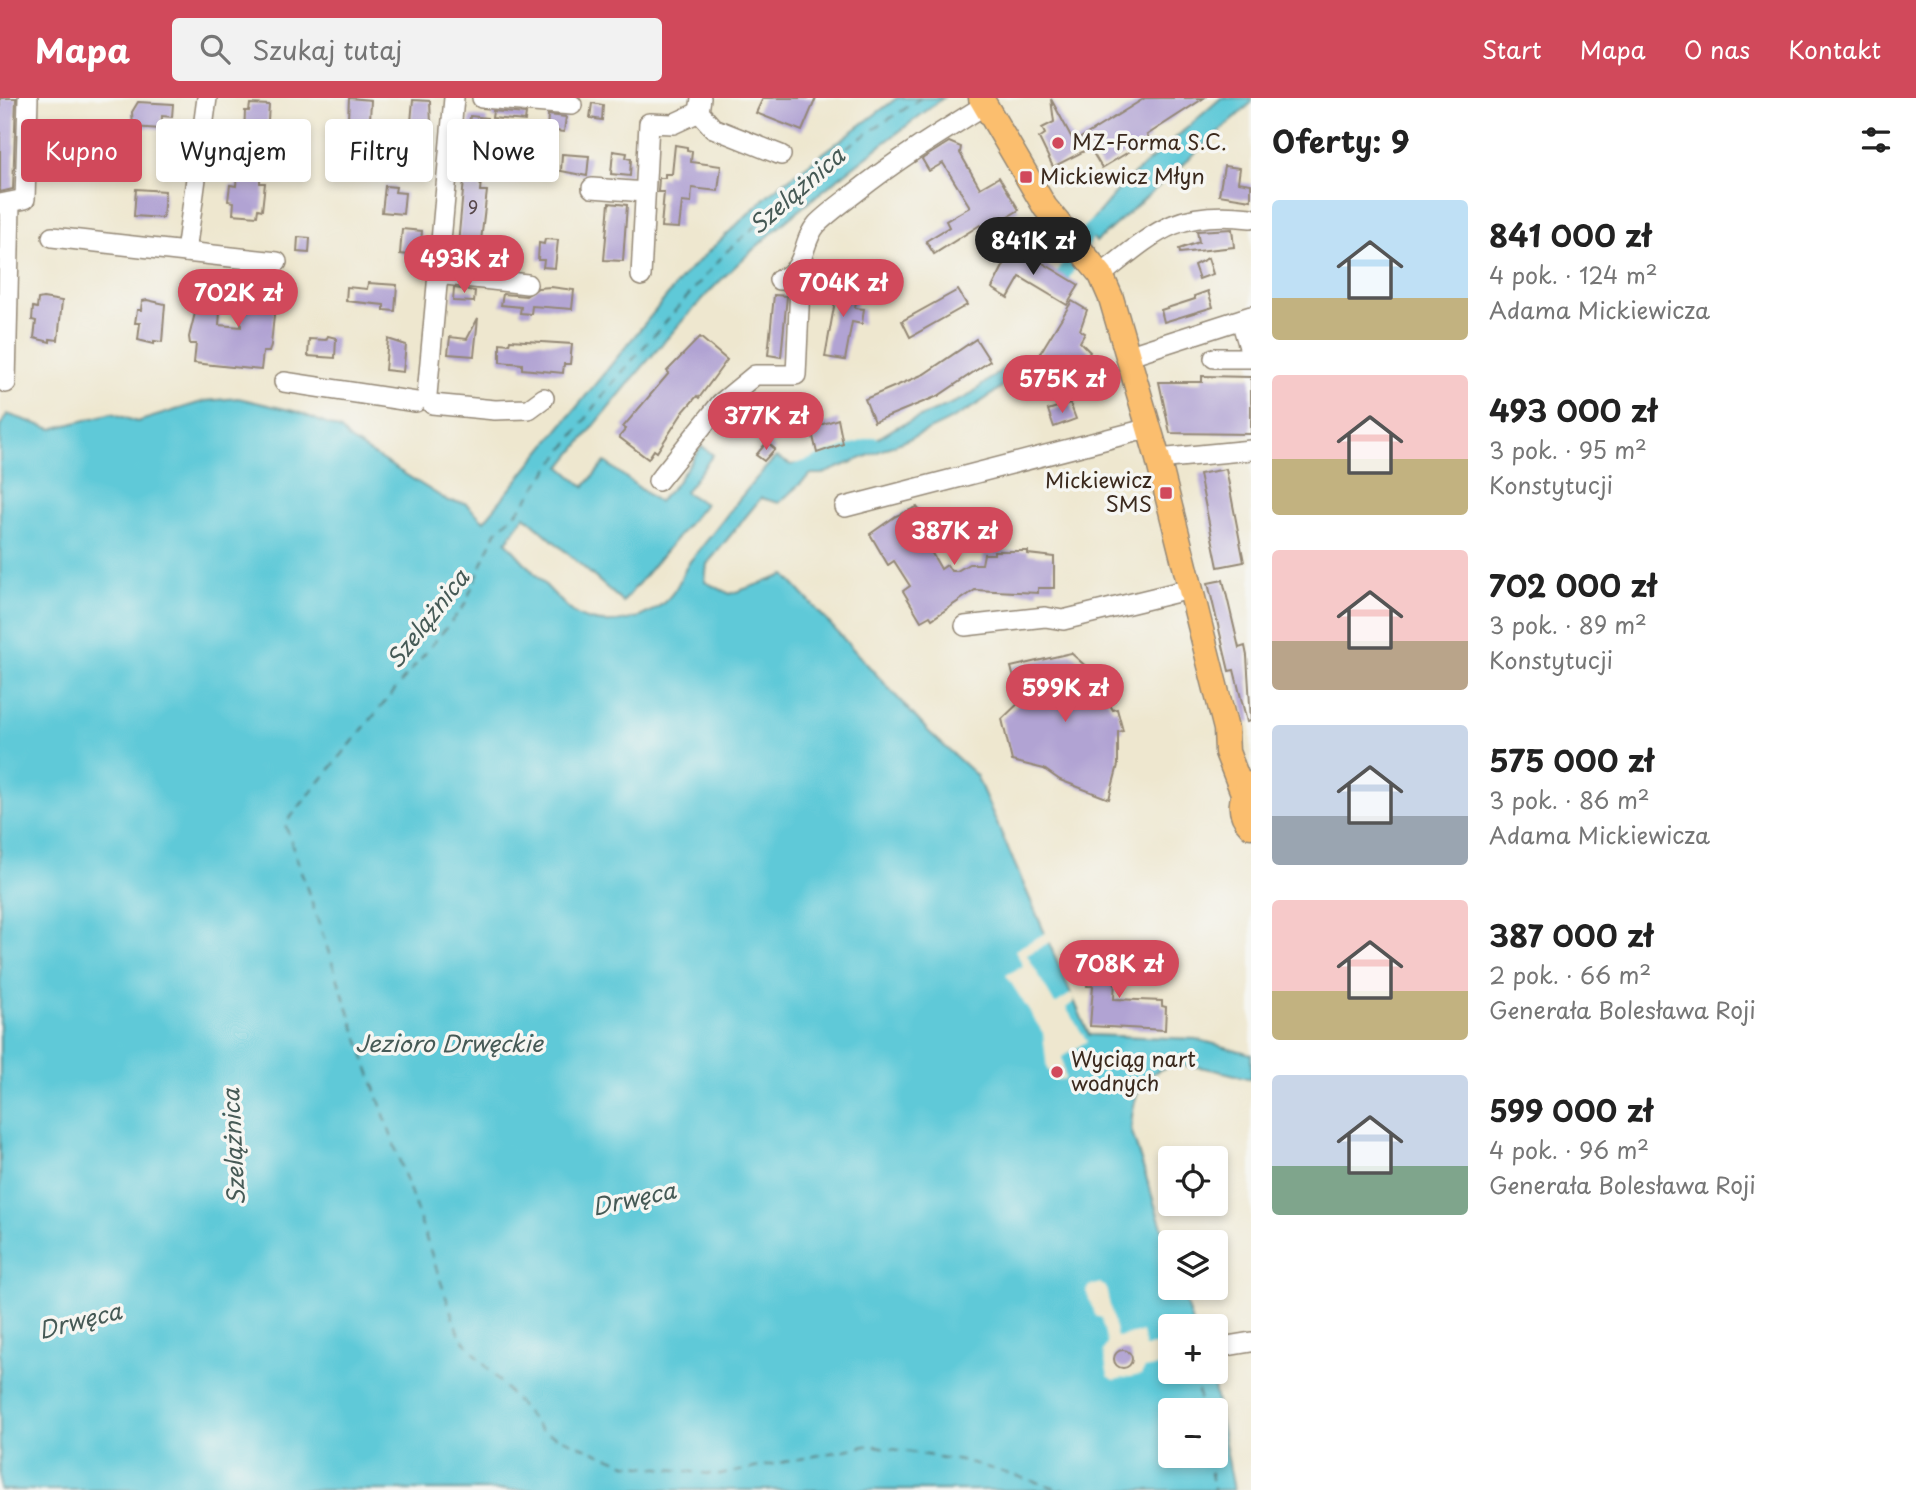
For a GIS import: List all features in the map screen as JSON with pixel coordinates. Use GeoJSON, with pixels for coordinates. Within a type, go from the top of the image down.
{"type":"FeatureCollection","features":[{"type":"Feature","properties":{"kind":"main road"},"geometry":{"type":"LineString","coordinates":[[983,101],[1045,207],[1093,266],[1129,355],[1158,458],[1226,729],[1227,752],[1249,783],[1241,808],[1251,826]]}},
{"type":"Feature","properties":{"kind":"street"},"geometry":{"type":"LineString","coordinates":[[6,383],[5,204],[25,199],[28,98]]}},
{"type":"Feature","properties":{"kind":"street"},"geometry":{"type":"LineString","coordinates":[[186,252],[207,98]]}},
{"type":"Feature","properties":{"kind":"street"},"geometry":{"type":"LineString","coordinates":[[425,400],[454,98]]}},
{"type":"Feature","properties":{"kind":"street"},"geometry":{"type":"LineString","coordinates":[[482,98],[572,105]]}},
{"type":"Feature","properties":{"kind":"street"},"geometry":{"type":"LineString","coordinates":[[658,481],[721,403],[755,375],[796,375],[801,264],[810,234],[829,214],[892,164],[983,101]]}},
{"type":"Feature","properties":{"kind":"street"},"geometry":{"type":"LineString","coordinates":[[641,276],[649,124],[673,124],[700,105],[713,128],[781,155]]}},
{"type":"Feature","properties":{"kind":"street"},"geometry":{"type":"LineString","coordinates":[[592,188],[645,191]]}},
{"type":"Feature","properties":{"kind":"street"},"geometry":{"type":"LineString","coordinates":[[1093,266],[1185,219],[1210,215],[1251,218]]}},
{"type":"Feature","properties":{"kind":"street"},"geometry":{"type":"LineString","coordinates":[[52,237],[277,261]]}},
{"type":"Feature","properties":{"kind":"street"},"geometry":{"type":"LineString","coordinates":[[779,280],[788,277],[801,264]]}},
{"type":"Feature","properties":{"kind":"street"},"geometry":{"type":"LineString","coordinates":[[437,274],[527,284]]}},
{"type":"Feature","properties":{"kind":"street"},"geometry":{"type":"LineString","coordinates":[[1129,355],[1246,318],[1251,356],[1214,358]]}},
{"type":"Feature","properties":{"kind":"street"},"geometry":{"type":"LineString","coordinates":[[285,382],[495,410],[529,409],[544,398]]}},
{"type":"Feature","properties":{"kind":"street"},"geometry":{"type":"LineString","coordinates":[[845,507],[1150,428]]}},
{"type":"Feature","properties":{"kind":"street"},"geometry":{"type":"LineString","coordinates":[[1158,458],[1251,450]]}},
{"type":"Feature","properties":{"kind":"street"},"geometry":{"type":"LineString","coordinates":[[965,626],[1045,617],[1063,620],[1190,589]]}},
{"type":"Feature","properties":{"kind":"street"},"geometry":{"type":"LineString","coordinates":[[1228,1346],[1251,1342]]}},
{"type":"Feature","properties":{"kind":"water","name":"Jezioro Drwęckie"},"geometry":{"type":"Polygon","coordinates":[[[897,98],[943,98],[825,189],[713,288],[673,331],[561,467],[584,487],[605,462],[658,502],[674,486],[702,446],[713,455],[685,492],[705,504],[623,602],[525,516],[506,542],[577,615],[603,622],[631,619],[657,608],[668,599],[689,563],[776,457],[791,465],[806,463],[810,469],[851,455],[895,428],[967,397],[1008,365],[1014,369],[1010,375],[1013,376],[995,392],[924,433],[823,474],[811,474],[779,503],[761,498],[707,564],[705,582],[730,594],[785,575],[929,732],[976,775],[1089,1035],[1196,1039],[1251,1054],[1251,1079],[1189,1066],[1171,1066],[1155,1072],[1143,1083],[1135,1102],[1131,1129],[1163,1230],[1158,1230],[1158,1300],[1185,1300],[1189,1314],[1158,1314],[1158,1384],[1213,1384],[1216,1398],[1158,1398],[1158,1468],[1228,1468],[1228,1459],[1234,1490],[0,1490],[0,427],[7,414],[52,429],[112,413],[137,422],[205,401],[238,398],[298,412],[341,430],[350,440],[448,501],[465,503],[484,521],[685,274],[770,193],[897,98]]]}},
{"type":"Feature","properties":{"kind":"water"},"geometry":{"type":"Polygon","coordinates":[[[1221,98],[1251,98],[1251,103],[1096,242],[1086,227],[1124,183],[1221,98]]]}},
{"type":"Feature","properties":{"kind":"pier"},"geometry":{"type":"Polygon","coordinates":[[[1047,932],[1050,942],[1027,955],[1055,1004],[1072,993],[1075,1001],[1066,1008],[1087,1041],[1062,1057],[1065,1079],[1056,1080],[1047,1069],[1043,1033],[1006,975],[1023,966],[1015,950],[1047,932]]]}},
{"type":"Feature","properties":{"kind":"pier"},"geometry":{"type":"Polygon","coordinates":[[[1101,1283],[1106,1288],[1117,1337],[1142,1332],[1145,1347],[1158,1344],[1158,1366],[1145,1369],[1141,1375],[1114,1380],[1108,1376],[1103,1351],[1107,1343],[1101,1317],[1096,1317],[1086,1291],[1089,1286],[1101,1283]]]}},
{"type":"Feature","properties":{"kind":"building"},"geometry":{"type":"Polygon","coordinates":[[[0,98],[16,98],[13,189],[0,192],[0,98]]]}},
{"type":"Feature","properties":{"kind":"building"},"geometry":{"type":"Polygon","coordinates":[[[349,98],[371,100],[370,119],[348,119],[349,98]]]}},
{"type":"Feature","properties":{"kind":"building"},"geometry":{"type":"Polygon","coordinates":[[[763,98],[816,98],[802,131],[756,113],[763,98]]]}},
{"type":"Feature","properties":{"kind":"building"},"geometry":{"type":"Polygon","coordinates":[[[1145,98],[1204,98],[1147,135],[1150,139],[1102,168],[1090,148],[1053,167],[1039,138],[1045,134],[1042,128],[1054,122],[1051,99],[1074,142],[1145,98]]]}},
{"type":"Feature","properties":{"kind":"building"},"geometry":{"type":"Polygon","coordinates":[[[413,100],[430,101],[431,119],[411,119],[413,100]]]}},
{"type":"Feature","properties":{"kind":"building"},"geometry":{"type":"Polygon","coordinates":[[[138,102],[173,104],[172,117],[162,116],[162,119],[156,119],[156,129],[142,128],[142,119],[132,119],[132,112],[138,102]]]}},
{"type":"Feature","properties":{"kind":"building"},"geometry":{"type":"Polygon","coordinates":[[[592,103],[603,105],[602,120],[590,118],[592,103]]]}},
{"type":"Feature","properties":{"kind":"building"},"geometry":{"type":"Polygon","coordinates":[[[250,104],[269,105],[268,119],[245,119],[245,111],[249,111],[250,104]]]}},
{"type":"Feature","properties":{"kind":"building"},"geometry":{"type":"Polygon","coordinates":[[[493,111],[526,114],[525,119],[492,118],[493,111]]]}},
{"type":"Feature","properties":{"kind":"building"},"geometry":{"type":"Polygon","coordinates":[[[548,115],[566,117],[564,132],[559,131],[559,119],[548,119],[548,115]]]}},
{"type":"Feature","properties":{"kind":"building"},"geometry":{"type":"Polygon","coordinates":[[[470,116],[487,118],[487,119],[470,119],[470,116]]]}},
{"type":"Feature","properties":{"kind":"building"},"geometry":{"type":"Polygon","coordinates":[[[949,142],[961,147],[960,153],[980,188],[999,177],[1019,210],[984,231],[980,225],[934,254],[926,241],[949,227],[946,221],[970,207],[943,163],[929,171],[922,159],[949,142]]]}},
{"type":"Feature","properties":{"kind":"building"},"geometry":{"type":"Polygon","coordinates":[[[675,145],[687,147],[687,150],[692,151],[691,162],[721,166],[718,191],[692,188],[691,203],[682,202],[679,228],[661,227],[664,192],[658,192],[659,178],[672,174],[675,145]]]}},
{"type":"Feature","properties":{"kind":"building"},"geometry":{"type":"Polygon","coordinates":[[[613,151],[627,153],[626,158],[631,159],[630,176],[611,174],[613,151]]]}},
{"type":"Feature","properties":{"kind":"building"},"geometry":{"type":"Polygon","coordinates":[[[562,154],[589,156],[587,176],[561,171],[562,154]]]}},
{"type":"Feature","properties":{"kind":"building"},"geometry":{"type":"Polygon","coordinates":[[[1224,166],[1240,168],[1238,182],[1251,184],[1251,200],[1219,195],[1224,166]]]}},
{"type":"Feature","properties":{"kind":"building"},"geometry":{"type":"Polygon","coordinates":[[[236,182],[265,183],[262,210],[258,209],[257,216],[233,214],[234,202],[228,201],[230,185],[236,186],[236,182]]]}},
{"type":"Feature","properties":{"kind":"building"},"geometry":{"type":"Polygon","coordinates":[[[464,182],[481,182],[480,191],[487,191],[479,257],[457,255],[464,182]]]}},
{"type":"Feature","properties":{"kind":"building"},"geometry":{"type":"Polygon","coordinates":[[[385,186],[396,187],[395,192],[405,193],[403,214],[382,212],[385,186]]]}},
{"type":"Feature","properties":{"kind":"building"},"geometry":{"type":"Polygon","coordinates":[[[136,189],[165,191],[163,218],[134,216],[136,189]]]}},
{"type":"Feature","properties":{"kind":"building"},"geometry":{"type":"Polygon","coordinates":[[[609,203],[627,205],[623,261],[604,260],[609,203]]]}},
{"type":"Feature","properties":{"kind":"building"},"geometry":{"type":"Polygon","coordinates":[[[402,229],[422,231],[420,256],[400,254],[402,229]]]}},
{"type":"Feature","properties":{"kind":"building"},"geometry":{"type":"Polygon","coordinates":[[[1232,229],[1234,247],[1180,253],[1179,249],[1199,242],[1197,231],[1232,229]]]}},
{"type":"Feature","properties":{"kind":"building"},"geometry":{"type":"Polygon","coordinates":[[[298,237],[310,238],[309,253],[297,252],[298,237]]]}},
{"type":"Feature","properties":{"kind":"building"},"geometry":{"type":"Polygon","coordinates":[[[545,239],[558,240],[555,268],[543,267],[544,260],[538,260],[539,243],[544,244],[545,239]]]}},
{"type":"Feature","properties":{"kind":"building"},"geometry":{"type":"Polygon","coordinates":[[[1018,248],[1079,285],[1067,305],[1020,277],[1008,298],[992,288],[1012,249],[1018,248]]]}},
{"type":"Feature","properties":{"kind":"building"},"geometry":{"type":"Polygon","coordinates":[[[1208,258],[1213,274],[1199,279],[1194,265],[1208,258]]]}},
{"type":"Feature","properties":{"kind":"building"},"geometry":{"type":"Polygon","coordinates":[[[242,275],[273,278],[271,295],[276,295],[271,345],[269,352],[263,352],[261,370],[194,363],[196,344],[190,344],[189,337],[196,309],[220,312],[219,325],[241,327],[242,275]]]}},
{"type":"Feature","properties":{"kind":"building"},"geometry":{"type":"Polygon","coordinates":[[[839,279],[859,282],[855,308],[864,309],[862,324],[852,322],[845,360],[825,357],[839,279]]]}},
{"type":"Feature","properties":{"kind":"building"},"geometry":{"type":"Polygon","coordinates":[[[368,283],[397,285],[395,311],[384,310],[384,305],[346,301],[347,287],[367,289],[368,283]]]}},
{"type":"Feature","properties":{"kind":"building"},"geometry":{"type":"Polygon","coordinates":[[[454,288],[475,291],[474,302],[453,301],[454,288]]]}},
{"type":"Feature","properties":{"kind":"building"},"geometry":{"type":"Polygon","coordinates":[[[538,288],[574,290],[572,309],[532,306],[531,314],[520,313],[521,307],[501,305],[503,294],[526,296],[538,288]]]}},
{"type":"Feature","properties":{"kind":"building"},"geometry":{"type":"Polygon","coordinates":[[[958,290],[967,305],[910,337],[902,321],[958,290]]]}},
{"type":"Feature","properties":{"kind":"building"},"geometry":{"type":"Polygon","coordinates":[[[1208,291],[1213,307],[1164,322],[1161,310],[1195,299],[1194,296],[1208,291]]]}},
{"type":"Feature","properties":{"kind":"building"},"geometry":{"type":"Polygon","coordinates":[[[774,295],[787,296],[781,357],[768,355],[774,295]]]}},
{"type":"Feature","properties":{"kind":"building"},"geometry":{"type":"Polygon","coordinates":[[[38,299],[62,301],[58,340],[50,339],[50,342],[34,338],[36,321],[32,320],[33,307],[37,308],[38,299]]]}},
{"type":"Feature","properties":{"kind":"building"},"geometry":{"type":"Polygon","coordinates":[[[142,301],[165,304],[162,342],[154,341],[154,344],[138,340],[140,323],[135,323],[137,310],[141,310],[142,301]]]}},
{"type":"Feature","properties":{"kind":"building"},"geometry":{"type":"Polygon","coordinates":[[[1072,301],[1087,310],[1080,330],[1085,333],[1080,342],[1090,352],[1078,371],[1074,369],[1068,379],[1036,360],[1072,301]]]}},
{"type":"Feature","properties":{"kind":"building"},"geometry":{"type":"Polygon","coordinates":[[[478,318],[474,356],[448,354],[450,337],[467,339],[478,318]]]}},
{"type":"Feature","properties":{"kind":"building"},"geometry":{"type":"Polygon","coordinates":[[[328,336],[336,338],[335,358],[308,356],[309,339],[326,340],[328,336]]]}},
{"type":"Feature","properties":{"kind":"building"},"geometry":{"type":"Polygon","coordinates":[[[700,337],[727,360],[699,398],[697,396],[683,412],[657,452],[654,450],[648,459],[619,437],[626,429],[623,427],[669,373],[667,371],[700,337]]]}},
{"type":"Feature","properties":{"kind":"building"},"geometry":{"type":"Polygon","coordinates":[[[388,339],[406,345],[403,372],[385,370],[388,339]]]}},
{"type":"Feature","properties":{"kind":"building"},"geometry":{"type":"Polygon","coordinates":[[[976,339],[990,361],[938,396],[874,422],[865,399],[924,374],[976,339]]]}},
{"type":"Feature","properties":{"kind":"building"},"geometry":{"type":"Polygon","coordinates":[[[510,340],[572,344],[570,364],[564,364],[563,373],[522,369],[522,364],[500,362],[500,343],[509,344],[510,340]]]}},
{"type":"Feature","properties":{"kind":"building"},"geometry":{"type":"Polygon","coordinates":[[[1202,376],[1251,377],[1251,434],[1170,433],[1159,382],[1202,382],[1202,376]]]}},
{"type":"Feature","properties":{"kind":"building"},"geometry":{"type":"Polygon","coordinates":[[[1070,403],[1076,419],[1054,427],[1048,410],[1070,403]]]}},
{"type":"Feature","properties":{"kind":"building"},"geometry":{"type":"Polygon","coordinates":[[[838,419],[843,444],[817,453],[811,428],[838,419]]]}},
{"type":"Feature","properties":{"kind":"building"},"geometry":{"type":"Polygon","coordinates":[[[767,442],[775,449],[764,461],[756,455],[767,442]]]}},
{"type":"Feature","properties":{"kind":"building"},"geometry":{"type":"Polygon","coordinates":[[[1226,469],[1244,562],[1218,567],[1199,474],[1226,469]]]}},
{"type":"Feature","properties":{"kind":"building"},"geometry":{"type":"Polygon","coordinates":[[[917,507],[934,529],[931,531],[935,537],[926,543],[941,569],[947,565],[951,571],[957,571],[969,564],[982,564],[984,554],[994,554],[994,551],[1028,551],[1028,554],[1054,557],[1054,588],[1038,588],[1038,593],[975,590],[932,619],[930,616],[921,621],[903,591],[910,586],[894,561],[888,565],[870,534],[896,516],[917,507]]]}},
{"type":"Feature","properties":{"kind":"building"},"geometry":{"type":"Polygon","coordinates":[[[1223,580],[1239,648],[1245,646],[1247,656],[1251,721],[1247,722],[1234,670],[1229,671],[1208,583],[1223,580]]]}},
{"type":"Feature","properties":{"kind":"building"},"geometry":{"type":"Polygon","coordinates":[[[1071,653],[1090,670],[1113,710],[1117,709],[1123,731],[1118,732],[1118,765],[1109,799],[1060,780],[1044,769],[1012,761],[1002,719],[1025,697],[1017,690],[1011,667],[1071,653]]]}},
{"type":"Feature","properties":{"kind":"building"},"geometry":{"type":"Polygon","coordinates":[[[1088,952],[1116,954],[1114,999],[1162,1001],[1162,1006],[1166,1007],[1165,1030],[1090,1026],[1093,986],[1087,986],[1088,952]]]}},
{"type":"Feature","properties":{"kind":"building"},"geometry":{"type":"Polygon","coordinates":[[[1119,1350],[1127,1350],[1132,1359],[1130,1366],[1119,1368],[1114,1363],[1114,1355],[1119,1350]]]}},
{"type":"Feature","properties":{"kind":"waterway"},"geometry":{"type":"LineString","coordinates":[[1063,275],[1089,231],[1104,219]]}},
{"type":"Feature","properties":{"kind":"waterway"},"geometry":{"type":"LineString","coordinates":[[791,473],[874,444]]}},
{"type":"Feature","properties":{"kind":"ferry route"},"geometry":{"type":"LineString","coordinates":[[921,98],[847,147],[726,252],[610,386],[520,509],[496,532],[464,606],[285,824],[459,1335],[542,1431],[626,1464],[719,1475],[870,1445],[972,1463],[1063,1490]]}},
{"type":"Feature","properties":{"kind":"ferry route"},"geometry":{"type":"LineString","coordinates":[[1198,1391],[1199,1398]]}},
{"type":"Feature","properties":{"kind":"ferry route"},"geometry":{"type":"LineString","coordinates":[[1210,1468],[1214,1490]]}},
{"type":"Feature","properties":{"kind":"place","name":"MZ-Forma S.C."},"geometry":{"type":"Point","coordinates":[1058,143]}},
{"type":"Feature","properties":{"kind":"place","name":"Mickiewicz Młyn"},"geometry":{"type":"Point","coordinates":[1026,177]}},
{"type":"Feature","properties":{"kind":"place","name":"Mickiewicz SMS"},"geometry":{"type":"Point","coordinates":[1166,493]}},
{"type":"Feature","properties":{"kind":"place","name":"Wyciąg nart wodnych"},"geometry":{"type":"Point","coordinates":[1057,1072]}},
{"type":"Feature","properties":{"kind":"water label","name":"Szelążnica"},"geometry":{"type":"Point","coordinates":[797,191]}},
{"type":"Feature","properties":{"kind":"water label","name":"Szelążnica"},"geometry":{"type":"Point","coordinates":[428,619]}},
{"type":"Feature","properties":{"kind":"water label","name":"Szelążnica"},"geometry":{"type":"Point","coordinates":[234,1147]}},
{"type":"Feature","properties":{"kind":"water label","name":"Drwęca"},"geometry":{"type":"Point","coordinates":[634,1199]}},
{"type":"Feature","properties":{"kind":"water label","name":"Drwęca"},"geometry":{"type":"Point","coordinates":[80,1321]}}]}
